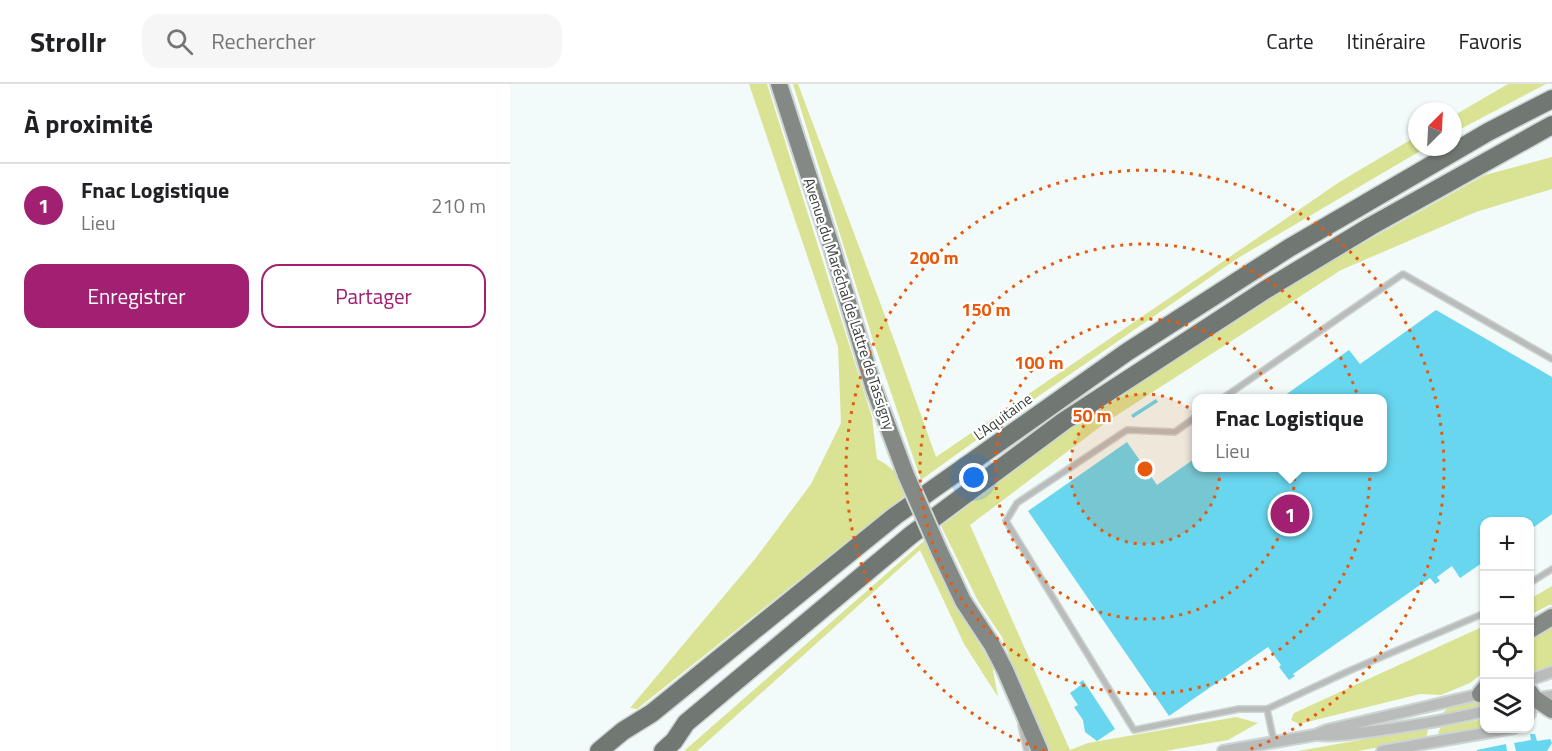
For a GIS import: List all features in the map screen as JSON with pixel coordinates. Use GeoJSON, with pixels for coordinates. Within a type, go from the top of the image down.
{"type":"FeatureCollection","features":[{"type":"Feature","properties":{"kind":"highway","name":"L'Aquitaine"},"geometry":{"type":"LineString","coordinates":[[599,751],[623,731],[652,713],[895,516],[1127,352],[1289,248],[1488,132],[1552,99]]}},
{"type":"Feature","properties":{"kind":"highway"},"geometry":{"type":"LineString","coordinates":[[647,751],[662,738],[686,723],[911,535],[1064,421],[1284,278],[1381,220],[1552,125]]}},
{"type":"Feature","properties":{"kind":"highway"},"geometry":{"type":"LineString","coordinates":[[617,751],[652,713]]}},
{"type":"Feature","properties":{"kind":"highway"},"geometry":{"type":"LineString","coordinates":[[663,751],[674,741],[686,723]]}},
{"type":"Feature","properties":{"kind":"main road","name":"Avenue du Maréchal de Lattre de Tassigny"},"geometry":{"type":"LineString","coordinates":[[779,84],[874,389],[906,475],[963,601],[997,655],[1040,751]]}},
{"type":"Feature","properties":{"kind":"main road"},"geometry":{"type":"LineString","coordinates":[[1534,628],[1552,617]]}},
{"type":"Feature","properties":{"kind":"main road"},"geometry":{"type":"LineString","coordinates":[[1534,702],[1552,710]]}},
{"type":"Feature","properties":{"kind":"main road","name":"Avenue du Maréchal de Lattre de Tassigny"},"geometry":{"type":"LineString","coordinates":[[1023,714],[1024,726],[1033,751]]}},
{"type":"Feature","properties":{"kind":"street"},"geometry":{"type":"LineString","coordinates":[[1534,679],[1552,672]]}},
{"type":"Feature","properties":{"kind":"street"},"geometry":{"type":"LineString","coordinates":[[1224,751],[1315,735],[1327,730],[1442,704],[1480,692]]}},
{"type":"Feature","properties":{"kind":"street"},"geometry":{"type":"LineString","coordinates":[[1534,700],[1552,696]]}},
{"type":"Feature","properties":{"kind":"street"},"geometry":{"type":"LineString","coordinates":[[1430,746],[1437,713],[1442,704]]}},
{"type":"Feature","properties":{"kind":"street"},"geometry":{"type":"LineString","coordinates":[[1315,735],[1332,736],[1480,712]]}},
{"type":"Feature","properties":{"kind":"street"},"geometry":{"type":"LineString","coordinates":[[1382,751],[1430,746],[1494,733]]}},
{"type":"Feature","properties":{"kind":"lane"},"geometry":{"type":"LineString","coordinates":[[1230,394],[1403,274],[1552,359]]}},
{"type":"Feature","properties":{"kind":"lane"},"geometry":{"type":"LineString","coordinates":[[1192,420],[1175,432],[1127,430],[1017,503],[1006,521],[1134,730],[1239,709],[1268,709],[1351,670],[1480,615]]}},
{"type":"Feature","properties":{"kind":"lane"},"geometry":{"type":"LineString","coordinates":[[1534,580],[1552,569]]}},
{"type":"Feature","properties":{"kind":"lane"},"geometry":{"type":"LineString","coordinates":[[1268,709],[1274,742]]}},
{"type":"Feature","properties":{"kind":"lane"},"geometry":{"type":"LineString","coordinates":[[1023,714],[1021,726],[1027,751]]}},
{"type":"Feature","properties":{"kind":"green space"},"geometry":{"type":"Polygon","coordinates":[[[749,84],[767,84],[872,417],[877,459],[896,473],[906,495],[637,709],[630,708],[755,559],[811,484],[841,423],[838,347],[749,84]]]}},
{"type":"Feature","properties":{"kind":"green space"},"geometry":{"type":"Polygon","coordinates":[[[793,84],[798,84],[936,457],[1341,181],[1408,141],[1408,156],[1412,156],[1238,258],[921,480],[874,343],[793,84]]]}},
{"type":"Feature","properties":{"kind":"green space"},"geometry":{"type":"Polygon","coordinates":[[[1508,84],[1546,84],[1462,128],[1462,111],[1508,84]]]}},
{"type":"Feature","properties":{"kind":"green space"},"geometry":{"type":"Polygon","coordinates":[[[1552,157],[1552,189],[1476,212],[1341,270],[1108,421],[970,525],[1070,750],[1088,743],[1236,717],[1258,723],[1228,740],[1165,751],[1045,751],[1002,637],[978,601],[941,526],[1070,428],[1195,343],[1336,258],[1485,175],[1552,157]]]}},
{"type":"Feature","properties":{"kind":"green space"},"geometry":{"type":"Polygon","coordinates":[[[925,540],[958,608],[992,665],[998,697],[964,644],[920,550],[697,751],[684,751],[925,540]]]}},
{"type":"Feature","properties":{"kind":"green space"},"geometry":{"type":"Polygon","coordinates":[[[1552,586],[1552,607],[1551,604],[1534,613],[1534,597],[1552,586]]]}},
{"type":"Feature","properties":{"kind":"green space"},"geometry":{"type":"Polygon","coordinates":[[[1552,626],[1552,665],[1534,672],[1534,639],[1552,626]]]}},
{"type":"Feature","properties":{"kind":"green space"},"geometry":{"type":"Polygon","coordinates":[[[1480,628],[1480,675],[1470,683],[1441,695],[1420,694],[1299,724],[1291,720],[1294,713],[1480,628]]]}},
{"type":"Feature","properties":{"kind":"green space"},"geometry":{"type":"Polygon","coordinates":[[[1480,699],[1480,706],[1460,714],[1441,715],[1450,707],[1480,699]]]}},
{"type":"Feature","properties":{"kind":"green space"},"geometry":{"type":"Polygon","coordinates":[[[1480,720],[1480,729],[1442,736],[1438,733],[1441,727],[1480,720]]]}},
{"type":"Feature","properties":{"kind":"green space"},"geometry":{"type":"Polygon","coordinates":[[[1428,728],[1424,739],[1358,751],[1298,751],[1428,728]]]}},
{"type":"Feature","properties":{"kind":"building"},"geometry":{"type":"Polygon","coordinates":[[[1436,310],[1552,377],[1552,514],[1534,527],[1534,517],[1480,517],[1480,564],[1460,578],[1452,566],[1437,577],[1440,581],[1435,584],[1430,578],[1293,674],[1295,676],[1289,680],[1268,647],[1169,716],[1028,511],[1127,442],[1157,485],[1192,460],[1192,472],[1387,472],[1387,394],[1287,394],[1349,350],[1360,364],[1436,310]]]}},
{"type":"Feature","properties":{"kind":"building"},"geometry":{"type":"Polygon","coordinates":[[[1156,399],[1158,402],[1133,418],[1131,415],[1156,399]]]}},
{"type":"Feature","properties":{"kind":"building"},"geometry":{"type":"Polygon","coordinates":[[[1083,680],[1115,729],[1097,741],[1085,732],[1083,720],[1074,707],[1078,705],[1070,693],[1081,685],[1079,683],[1083,680]]]}},
{"type":"Feature","properties":{"kind":"building"},"geometry":{"type":"Polygon","coordinates":[[[1530,734],[1535,734],[1537,741],[1550,739],[1552,743],[1547,751],[1516,751],[1514,743],[1531,740],[1530,734]]]}},
{"type":"Feature","properties":{"kind":"building"},"geometry":{"type":"Polygon","coordinates":[[[1506,744],[1507,751],[1477,751],[1477,750],[1506,744]]]}},
{"type":"Feature","properties":{"kind":"place","name":"Fnac Logistique"},"geometry":{"type":"Point","coordinates":[1290,514]}}]}
